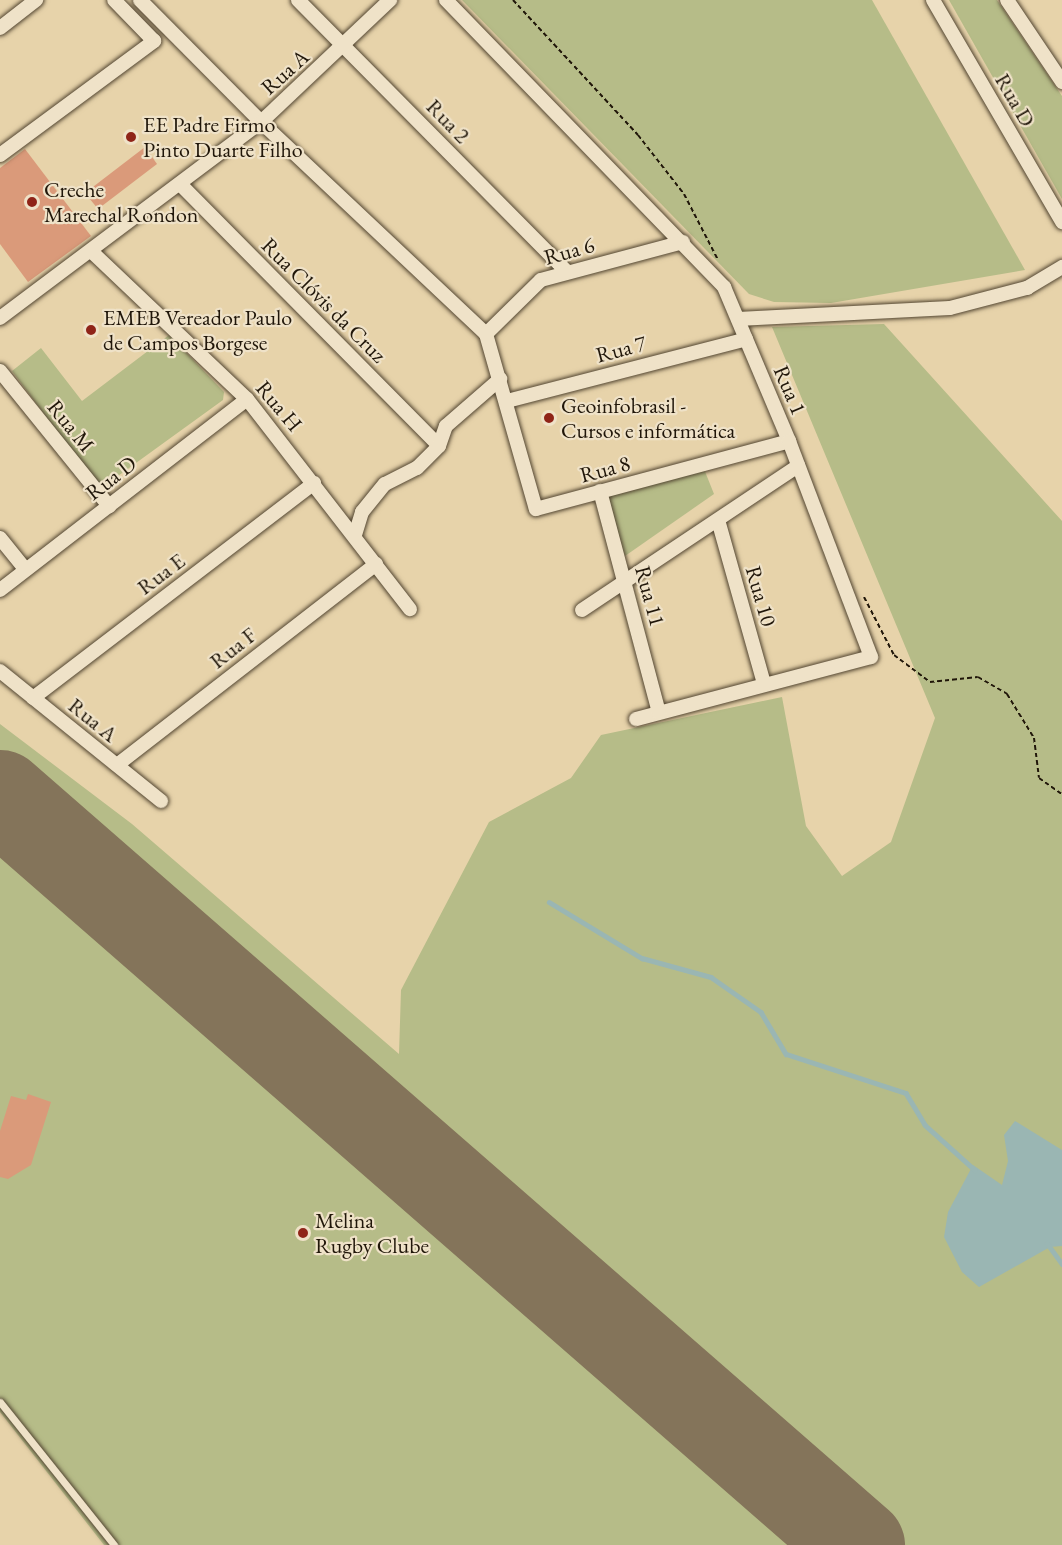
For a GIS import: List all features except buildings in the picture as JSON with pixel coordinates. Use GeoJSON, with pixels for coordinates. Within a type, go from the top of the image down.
{"type":"FeatureCollection","features":[{"type":"Feature","properties":{"kind":"street"},"geometry":{"type":"LineString","coordinates":[[0,28],[36,0]]}},
{"type":"Feature","properties":{"kind":"street"},"geometry":{"type":"LineString","coordinates":[[0,155],[154,41],[114,0]]}},
{"type":"Feature","properties":{"kind":"street"},"geometry":{"type":"LineString","coordinates":[[140,0],[261,122],[486,334],[507,401]]}},
{"type":"Feature","properties":{"kind":"street","name":"Rua 2"},"geometry":{"type":"LineString","coordinates":[[298,0],[567,272]]}},
{"type":"Feature","properties":{"kind":"street","name":"Rua A"},"geometry":{"type":"LineString","coordinates":[[0,318],[92,252],[261,122],[345,46],[390,0]]}},
{"type":"Feature","properties":{"kind":"street","name":"Rua 1"},"geometry":{"type":"LineString","coordinates":[[446,0],[683,242],[724,287],[789,441],[871,657],[636,718]]}},
{"type":"Feature","properties":{"kind":"street","name":"Rua D"},"geometry":{"type":"LineString","coordinates":[[933,0],[1062,222]]}},
{"type":"Feature","properties":{"kind":"street"},"geometry":{"type":"LineString","coordinates":[[1007,0],[1062,82]]}},
{"type":"Feature","properties":{"kind":"street","name":"Rua Clóvis da Cruz"},"geometry":{"type":"LineString","coordinates":[[180,184],[439,446]]}},
{"type":"Feature","properties":{"kind":"street","name":"Rua 6"},"geometry":{"type":"LineString","coordinates":[[486,334],[541,280],[683,242]]}},
{"type":"Feature","properties":{"kind":"street","name":"Rua H"},"geometry":{"type":"LineString","coordinates":[[92,252],[247,399],[355,535],[410,609]]}},
{"type":"Feature","properties":{"kind":"street"},"geometry":{"type":"LineString","coordinates":[[738,319],[950,308],[1027,288],[1062,267]]}},
{"type":"Feature","properties":{"kind":"street","name":"Rua 7"},"geometry":{"type":"LineString","coordinates":[[507,401],[746,339]]}},
{"type":"Feature","properties":{"kind":"street","name":"Rua M"},"geometry":{"type":"LineString","coordinates":[[0,371],[109,506]]}},
{"type":"Feature","properties":{"kind":"street"},"geometry":{"type":"LineString","coordinates":[[355,535],[362,512],[385,484],[417,468],[439,446],[446,426],[500,379]]}},
{"type":"Feature","properties":{"kind":"street","name":"Rua D"},"geometry":{"type":"LineString","coordinates":[[0,590],[247,399]]}},
{"type":"Feature","properties":{"kind":"street","name":"Rua 8"},"geometry":{"type":"LineString","coordinates":[[507,401],[536,509],[789,441]]}},
{"type":"Feature","properties":{"kind":"street"},"geometry":{"type":"LineString","coordinates":[[582,610],[798,466]]}},
{"type":"Feature","properties":{"kind":"street","name":"Rua E"},"geometry":{"type":"LineString","coordinates":[[33,698],[314,483]]}},
{"type":"Feature","properties":{"kind":"street","name":"Rua 11"},"geometry":{"type":"LineString","coordinates":[[600,491],[659,712]]}},
{"type":"Feature","properties":{"kind":"street","name":"Rua 10"},"geometry":{"type":"LineString","coordinates":[[718,520],[764,684]]}},
{"type":"Feature","properties":{"kind":"street"},"geometry":{"type":"LineString","coordinates":[[0,538],[25,569]]}},
{"type":"Feature","properties":{"kind":"street","name":"Rua F"},"geometry":{"type":"LineString","coordinates":[[117,765],[376,564]]}},
{"type":"Feature","properties":{"kind":"street","name":"Rua A"},"geometry":{"type":"LineString","coordinates":[[0,671],[161,801]]}},
{"type":"Feature","properties":{"kind":"lane"},"geometry":{"type":"LineString","coordinates":[[0,1402],[114,1545]]}},
{"type":"Feature","properties":{"kind":"green space"},"geometry":{"type":"Polygon","coordinates":[[[462,0],[872,0],[1025,270],[831,303],[774,302],[749,294],[462,0]]]}},
{"type":"Feature","properties":{"kind":"green space"},"geometry":{"type":"Polygon","coordinates":[[[949,0],[997,0],[1062,96],[1062,199],[949,0]]]}},
{"type":"Feature","properties":{"kind":"green space"},"geometry":{"type":"Polygon","coordinates":[[[884,324],[1062,521],[1062,1545],[104,1545],[0,1412],[0,724],[132,824],[399,1054],[401,990],[489,822],[571,778],[601,735],[782,697],[806,826],[842,876],[891,842],[935,718],[772,327],[884,324]]]}},
{"type":"Feature","properties":{"kind":"green space"},"geometry":{"type":"Polygon","coordinates":[[[169,335],[224,392],[223,400],[100,489],[12,371],[41,348],[82,401],[169,335]]]}},
{"type":"Feature","properties":{"kind":"green space"},"geometry":{"type":"Polygon","coordinates":[[[704,469],[714,494],[625,556],[607,495],[704,469]]]}},
{"type":"Feature","properties":{"kind":"water"},"geometry":{"type":"Polygon","coordinates":[[[1015,1121],[1062,1150],[1062,1246],[1050,1247],[979,1287],[962,1272],[944,1237],[948,1212],[973,1165],[1002,1185],[1008,1161],[1004,1135],[1015,1121]]]}},
{"type":"Feature","properties":{"kind":"waterway"},"geometry":{"type":"LineString","coordinates":[[549,902],[642,958],[711,977],[761,1012],[786,1054],[906,1093],[925,1125],[975,1170]]}},
{"type":"Feature","properties":{"kind":"waterway"},"geometry":{"type":"LineString","coordinates":[[1047,1243],[1062,1264]]}},
{"type":"Feature","properties":{"kind":"runway"},"geometry":{"type":"LineString","coordinates":[[0,796],[858,1545]]}},
{"type":"Feature","properties":{"kind":"place","name":"EE Padre Firmo Pinto Duarte Filho"},"geometry":{"type":"Point","coordinates":[131,137]}},
{"type":"Feature","properties":{"kind":"place","name":"Creche Marechal Rondon"},"geometry":{"type":"Point","coordinates":[32,202]}},
{"type":"Feature","properties":{"kind":"place","name":"EMEB Vereador Paulo de Campos Borgese"},"geometry":{"type":"Point","coordinates":[91,330]}},
{"type":"Feature","properties":{"kind":"place","name":"Geoinfobrasil - Cursos e informática"},"geometry":{"type":"Point","coordinates":[549,418]}},
{"type":"Feature","properties":{"kind":"place","name":"Melina Rugby Clube"},"geometry":{"type":"Point","coordinates":[303,1233]}}]}
